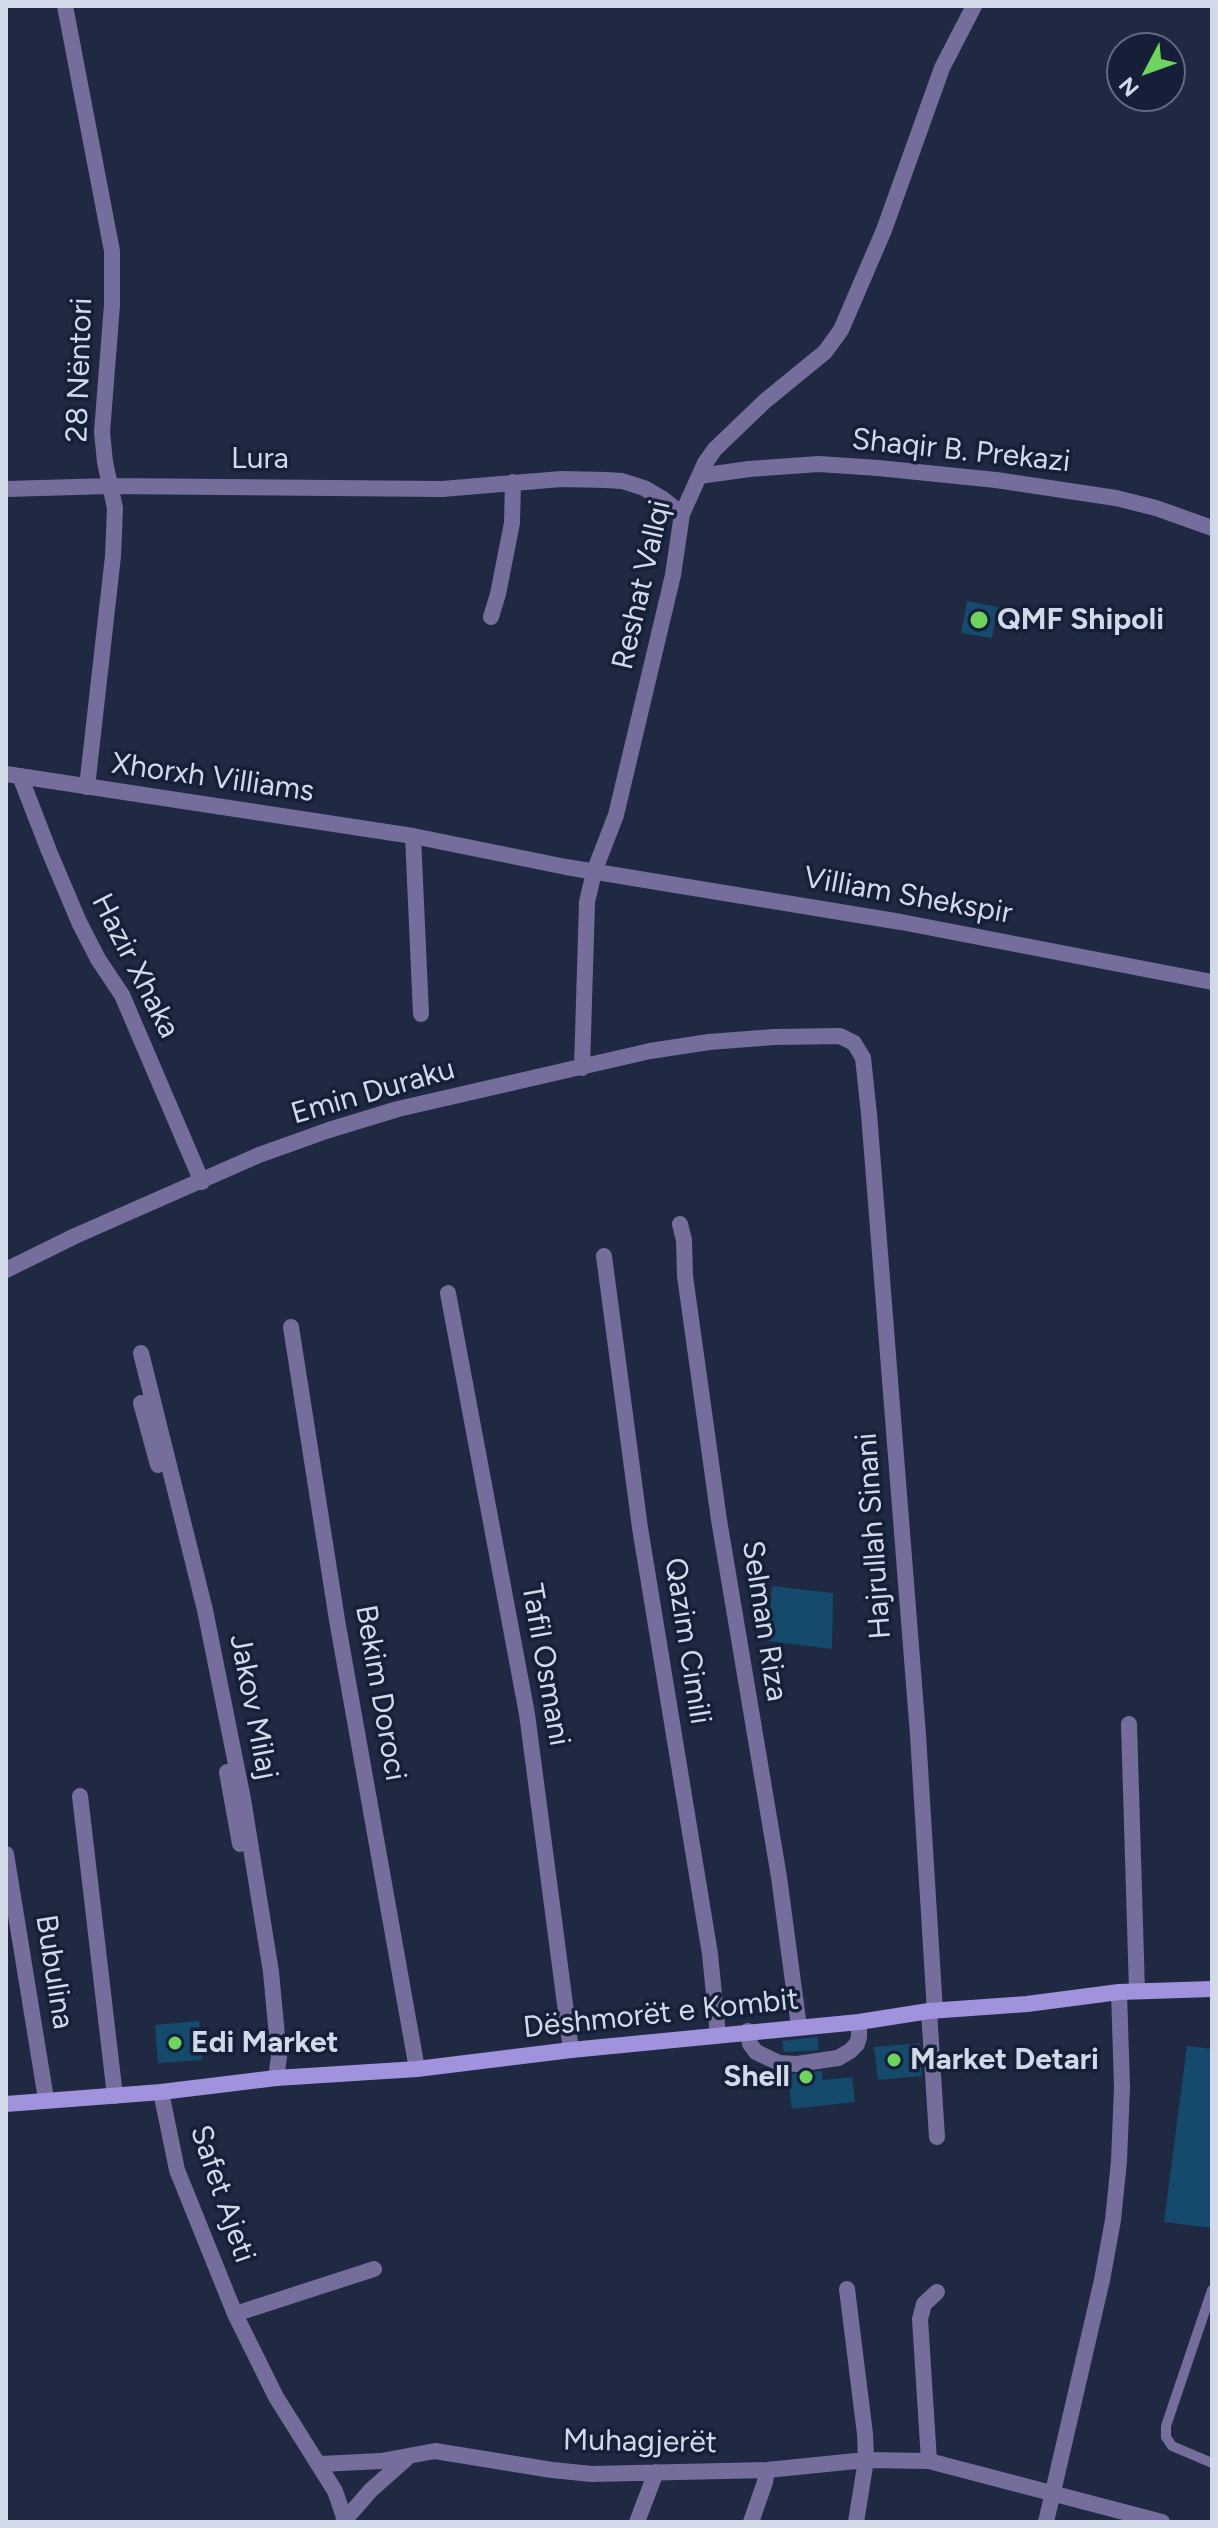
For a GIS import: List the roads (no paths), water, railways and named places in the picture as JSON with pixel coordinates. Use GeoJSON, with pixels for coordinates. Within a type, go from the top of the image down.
{"type":"FeatureCollection","features":[{"type":"Feature","properties":{"kind":"main road","name":"Dëshmorët e Kombit"},"geometry":{"type":"LineString","coordinates":[[6,2104],[161,2092],[276,2078],[417,2069],[1119,1992],[1212,1989]]}},
{"type":"Feature","properties":{"kind":"street","name":"28 Nëntori"},"geometry":{"type":"LineString","coordinates":[[65,6],[112,251],[112,305],[102,432],[115,508],[113,556],[87,787]]}},
{"type":"Feature","properties":{"kind":"street","name":"Reshat Vallqi"},"geometry":{"type":"LineString","coordinates":[[594,872],[616,815],[673,575],[682,514],[705,463],[731,432],[825,352],[841,330],[884,230],[942,68],[974,6]]}},
{"type":"Feature","properties":{"kind":"street","name":"Shaqir B. Prekazi"},"geometry":{"type":"LineString","coordinates":[[699,476],[819,464],[878,468],[996,480],[1116,498],[1212,528]]}},
{"type":"Feature","properties":{"kind":"street","name":"Lura"},"geometry":{"type":"LineString","coordinates":[[6,489],[110,486],[442,489],[561,479],[622,481],[654,494],[682,514]]}},
{"type":"Feature","properties":{"kind":"street"},"geometry":{"type":"LineString","coordinates":[[491,617],[512,523],[513,482]]}},
{"type":"Feature","properties":{"kind":"street","name":"Xhorxh Villiams"},"geometry":{"type":"LineString","coordinates":[[13,775],[413,836],[594,872]]}},
{"type":"Feature","properties":{"kind":"street","name":"Hazir Xhaka"},"geometry":{"type":"LineString","coordinates":[[13,775],[79,922],[98,959],[122,995],[202,1182]]}},
{"type":"Feature","properties":{"kind":"street"},"geometry":{"type":"LineString","coordinates":[[413,836],[421,1014]]}},
{"type":"Feature","properties":{"kind":"street"},"geometry":{"type":"LineString","coordinates":[[582,1068],[585,920],[594,872]]}},
{"type":"Feature","properties":{"kind":"street","name":"Villiam Shekspir"},"geometry":{"type":"LineString","coordinates":[[594,872],[901,922],[1212,982]]}},
{"type":"Feature","properties":{"kind":"street","name":"Emin Duraku"},"geometry":{"type":"LineString","coordinates":[[6,1270],[75,1236],[259,1155],[398,1109],[665,1049],[709,1042],[840,1036],[854,1043],[863,1058]]}},
{"type":"Feature","properties":{"kind":"street","name":"Hajrullah Sinani"},"geometry":{"type":"LineString","coordinates":[[863,1058],[918,1735],[937,2137]]}},
{"type":"Feature","properties":{"kind":"street","name":"Selman Riza"},"geometry":{"type":"LineString","coordinates":[[680,1224],[719,1520],[777,1862],[799,2027]]}},
{"type":"Feature","properties":{"kind":"street","name":"Qazim Cimili"},"geometry":{"type":"LineString","coordinates":[[604,1256],[640,1528],[706,1925],[718,2035]]}},
{"type":"Feature","properties":{"kind":"street","name":"Tafil Osmani"},"geometry":{"type":"LineString","coordinates":[[448,1293],[527,1714],[571,2050]]}},
{"type":"Feature","properties":{"kind":"street","name":"Bekim Doroci"},"geometry":{"type":"LineString","coordinates":[[291,1327],[337,1620],[417,2069]]}},
{"type":"Feature","properties":{"kind":"street","name":"Jakov Milaj"},"geometry":{"type":"LineString","coordinates":[[141,1353],[205,1610],[243,1799],[271,1972],[279,2057],[276,2078]]}},
{"type":"Feature","properties":{"kind":"street"},"geometry":{"type":"LineString","coordinates":[[141,1403],[175,1526],[203,1650],[250,1898],[269,2055],[276,2078]]}},
{"type":"Feature","properties":{"kind":"street"},"geometry":{"type":"LineString","coordinates":[[1129,1724],[1137,1991]]}},
{"type":"Feature","properties":{"kind":"street"},"geometry":{"type":"LineString","coordinates":[[80,1796],[115,2096]]}},
{"type":"Feature","properties":{"kind":"street","name":"Bubulina"},"geometry":{"type":"LineString","coordinates":[[6,1854],[46,2099]]}},
{"type":"Feature","properties":{"kind":"street"},"geometry":{"type":"LineString","coordinates":[[1046,2522],[1113,2220],[1122,2087],[1119,1992]]}},
{"type":"Feature","properties":{"kind":"street"},"geometry":{"type":"LineString","coordinates":[[748,2031],[750,2044],[756,2052],[779,2063],[797,2064],[838,2058],[850,2051],[857,2044],[859,2022]]}},
{"type":"Feature","properties":{"kind":"street","name":"Safet Ajeti"},"geometry":{"type":"LineString","coordinates":[[161,2092],[177,2170],[235,2314],[276,2397],[335,2491],[344,2521]]}},
{"type":"Feature","properties":{"kind":"street"},"geometry":{"type":"LineString","coordinates":[[235,2314],[374,2269]]}},
{"type":"Feature","properties":{"kind":"street"},"geometry":{"type":"LineString","coordinates":[[847,2289],[865,2434],[866,2460],[856,2522]]}},
{"type":"Feature","properties":{"kind":"street"},"geometry":{"type":"LineString","coordinates":[[929,2461],[920,2319],[924,2304],[937,2292]]}},
{"type":"Feature","properties":{"kind":"street","name":"Muhagjerët"},"geometry":{"type":"LineString","coordinates":[[320,2464],[381,2461],[435,2451],[592,2474],[767,2470],[866,2460],[929,2461],[1162,2522]]}},
{"type":"Feature","properties":{"kind":"street"},"geometry":{"type":"LineString","coordinates":[[344,2521],[386,2474],[414,2453]]}},
{"type":"Feature","properties":{"kind":"street"},"geometry":{"type":"LineString","coordinates":[[751,2522],[767,2470]]}},
{"type":"Feature","properties":{"kind":"street"},"geometry":{"type":"LineString","coordinates":[[637,2522],[656,2472]]}},
{"type":"Feature","properties":{"kind":"lane"},"geometry":{"type":"LineString","coordinates":[[1212,2290],[1166,2426],[1166,2437],[1172,2446],[1212,2463]]}},
{"type":"Feature","properties":{"kind":"place","name":"QMF Shipoli"},"geometry":{"type":"Point","coordinates":[979,620]}},
{"type":"Feature","properties":{"kind":"place","name":"Edi Market"},"geometry":{"type":"Point","coordinates":[175,2043]}},
{"type":"Feature","properties":{"kind":"place","name":"Market Detari"},"geometry":{"type":"Point","coordinates":[894,2060]}},
{"type":"Feature","properties":{"kind":"place","name":"Shell"},"geometry":{"type":"Point","coordinates":[806,2077]}}]}
